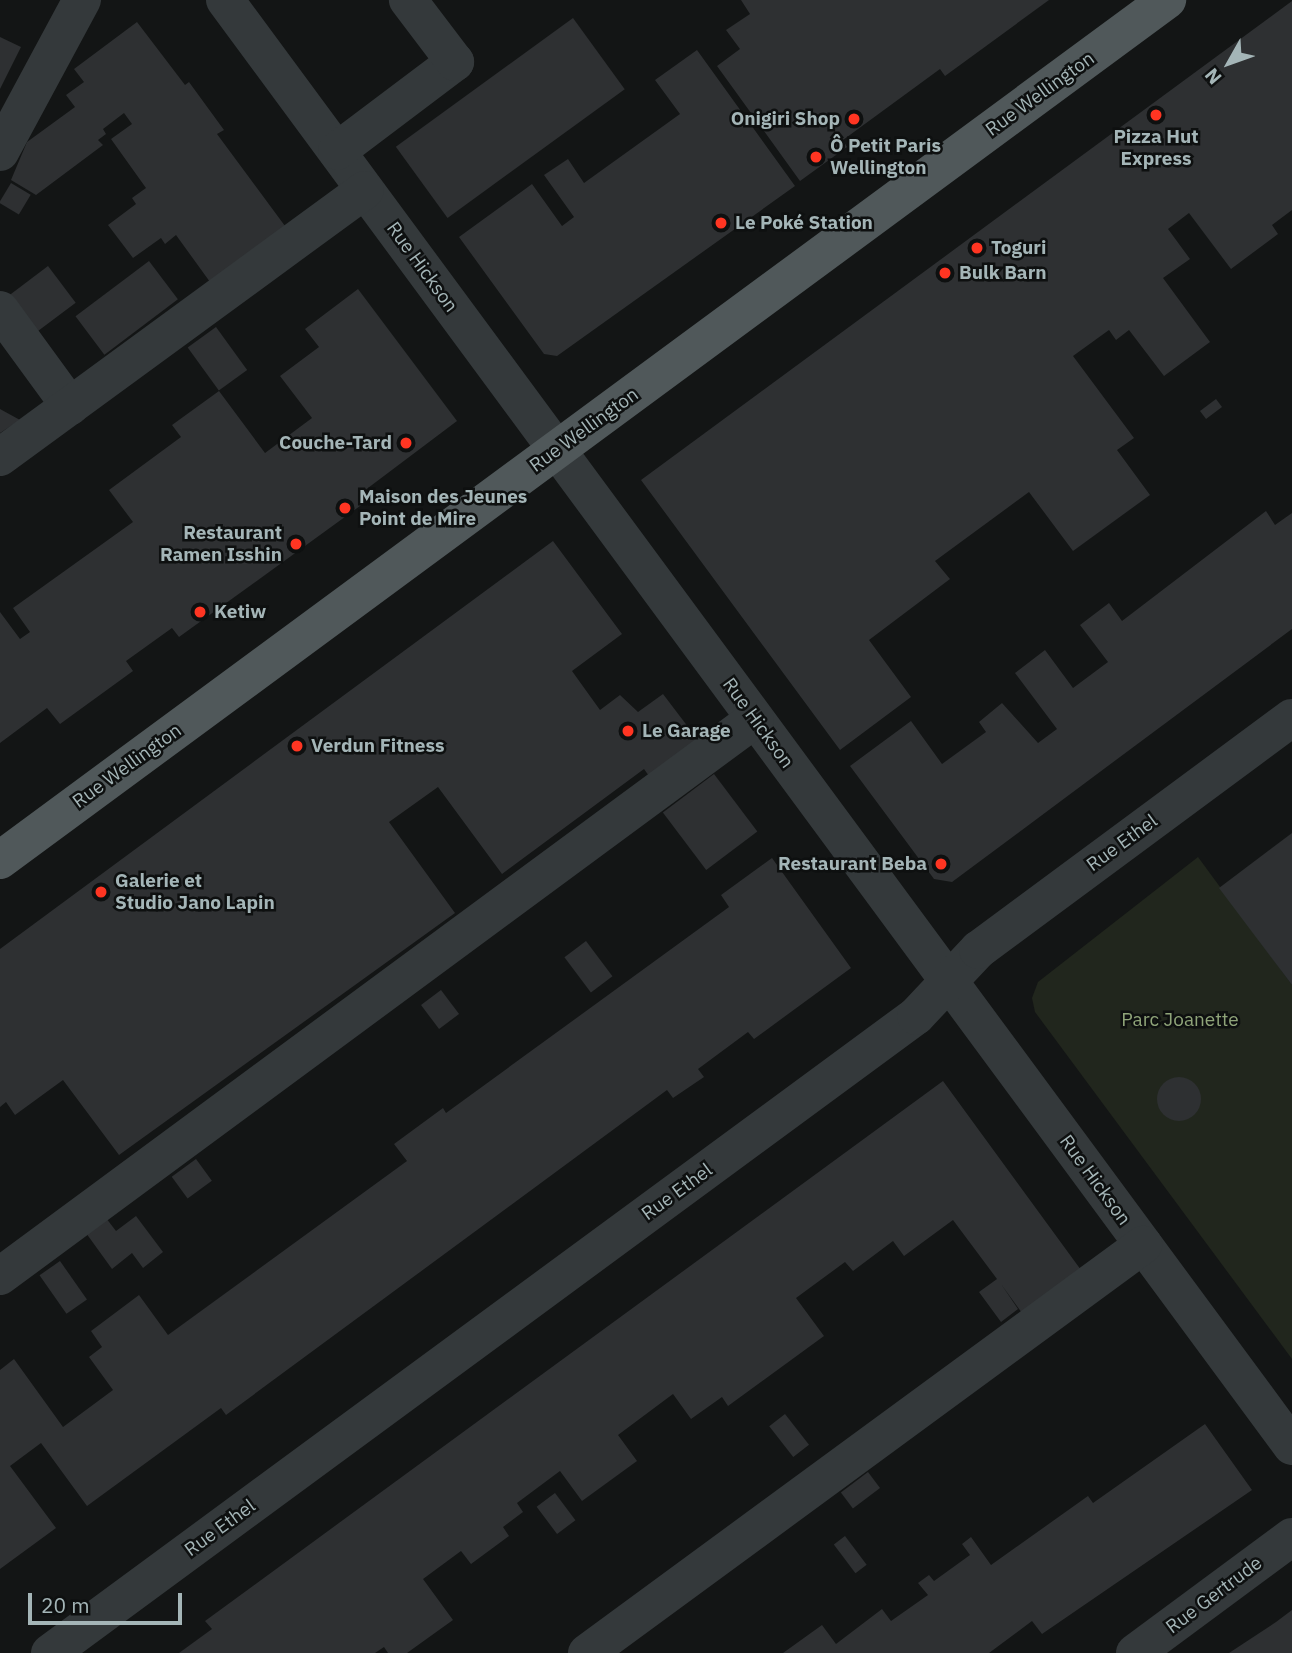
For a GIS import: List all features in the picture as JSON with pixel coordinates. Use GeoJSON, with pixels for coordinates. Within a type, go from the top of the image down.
{"type":"FeatureCollection","features":[{"type":"Feature","properties":{"kind":"main road","name":"Rue Wellington"},"geometry":{"type":"LineString","coordinates":[[0,860],[1167,0]]}},
{"type":"Feature","properties":{"kind":"street"},"geometry":{"type":"LineString","coordinates":[[0,152],[82,0]]}},
{"type":"Feature","properties":{"kind":"street","name":"Rue Hickson"},"geometry":{"type":"LineString","coordinates":[[225,0],[1292,1446]]}},
{"type":"Feature","properties":{"kind":"street"},"geometry":{"type":"LineString","coordinates":[[337,151],[455,62],[408,0]]}},
{"type":"Feature","properties":{"kind":"street"},"geometry":{"type":"LineString","coordinates":[[0,457],[365,190]]}},
{"type":"Feature","properties":{"kind":"street"},"geometry":{"type":"LineString","coordinates":[[0,310],[70,406]]}},
{"type":"Feature","properties":{"kind":"street","name":"Rue Ethel"},"geometry":{"type":"LineString","coordinates":[[50,1653],[916,1016],[978,950],[1292,718]]}},
{"type":"Feature","properties":{"kind":"street"},"geometry":{"type":"LineString","coordinates":[[0,1276],[755,719]]}},
{"type":"Feature","properties":{"kind":"street"},"geometry":{"type":"LineString","coordinates":[[587,1653],[1143,1245]]}},
{"type":"Feature","properties":{"kind":"street","name":"Rue Gertrude"},"geometry":{"type":"LineString","coordinates":[[1135,1653],[1292,1537]]}},
{"type":"Feature","properties":{"kind":"green space","name":"Parc Joanette"},"geometry":{"type":"Polygon","coordinates":[[[1198,857],[1292,985],[1292,1359],[1035,1012],[1032,998],[1038,982],[1198,857]]]}},
{"type":"Feature","properties":{"kind":"building"},"geometry":{"type":"Polygon","coordinates":[[[741,0],[1049,0],[945,76],[940,69],[843,140],[847,147],[800,181],[717,66],[740,49],[726,30],[750,14],[741,0]]]}},
{"type":"Feature","properties":{"kind":"building"},"geometry":{"type":"Polygon","coordinates":[[[1292,1],[1292,210],[1272,225],[1278,234],[1231,269],[1189,213],[1168,229],[1190,259],[1163,278],[1210,342],[1164,376],[1129,330],[1116,340],[1109,330],[1073,356],[1134,438],[1117,450],[1150,495],[1073,551],[1029,492],[935,561],[950,579],[869,640],[911,697],[840,750],[641,480],[1292,1]]]}},
{"type":"Feature","properties":{"kind":"building"},"geometry":{"type":"Polygon","coordinates":[[[573,18],[625,89],[448,218],[396,147],[573,18]]]}},
{"type":"Feature","properties":{"kind":"building"},"geometry":{"type":"Polygon","coordinates":[[[137,22],[185,85],[189,82],[224,130],[217,134],[285,226],[210,282],[176,235],[165,244],[161,238],[133,258],[108,225],[136,204],[132,198],[146,188],[111,139],[132,124],[124,113],[103,129],[106,134],[98,140],[103,145],[36,195],[11,180],[27,142],[75,107],[66,95],[84,82],[74,69],[137,22]]]}},
{"type":"Feature","properties":{"kind":"building"},"geometry":{"type":"Polygon","coordinates":[[[0,37],[21,47],[0,89],[0,37]]]}},
{"type":"Feature","properties":{"kind":"building"},"geometry":{"type":"Polygon","coordinates":[[[697,50],[795,186],[557,356],[544,354],[459,237],[532,184],[562,226],[574,217],[544,175],[568,159],[584,183],[680,114],[655,80],[697,50]]]}},
{"type":"Feature","properties":{"kind":"building"},"geometry":{"type":"Polygon","coordinates":[[[11,183],[31,195],[19,215],[0,203],[11,183]]]}},
{"type":"Feature","properties":{"kind":"building"},"geometry":{"type":"Polygon","coordinates":[[[149,261],[178,299],[104,355],[76,316],[149,261]]]}},
{"type":"Feature","properties":{"kind":"building"},"geometry":{"type":"Polygon","coordinates":[[[48,266],[76,303],[37,332],[10,295],[48,266]]]}},
{"type":"Feature","properties":{"kind":"building"},"geometry":{"type":"Polygon","coordinates":[[[358,289],[457,421],[364,491],[371,498],[276,567],[179,637],[172,628],[126,661],[133,671],[60,724],[47,708],[0,743],[0,612],[20,639],[30,632],[13,608],[133,522],[109,490],[181,437],[172,425],[219,391],[265,453],[312,418],[280,376],[319,347],[305,329],[358,289]]]}},
{"type":"Feature","properties":{"kind":"building"},"geometry":{"type":"Polygon","coordinates":[[[216,327],[247,370],[219,390],[188,348],[216,327]]]}},
{"type":"Feature","properties":{"kind":"building"},"geometry":{"type":"Polygon","coordinates":[[[1216,399],[1222,407],[1206,419],[1200,411],[1216,399]]]}},
{"type":"Feature","properties":{"kind":"building"},"geometry":{"type":"Polygon","coordinates":[[[0,409],[20,420],[0,433],[0,409]]]}},
{"type":"Feature","properties":{"kind":"building"},"geometry":{"type":"Polygon","coordinates":[[[1266,511],[1275,525],[1292,513],[1292,629],[952,882],[934,879],[850,766],[911,721],[942,764],[986,732],[979,722],[1002,703],[1038,743],[1057,729],[1015,673],[1045,650],[1073,688],[1108,662],[1080,625],[1109,603],[1122,621],[1266,511]]]}},
{"type":"Feature","properties":{"kind":"building"},"geometry":{"type":"Polygon","coordinates":[[[553,541],[622,634],[572,671],[600,710],[620,695],[638,712],[663,694],[698,740],[649,776],[644,769],[502,874],[438,787],[389,822],[455,913],[119,1155],[63,1080],[15,1115],[6,1102],[0,1107],[0,949],[553,541]]]}},
{"type":"Feature","properties":{"kind":"building"},"geometry":{"type":"Polygon","coordinates":[[[714,774],[757,832],[706,870],[663,813],[714,774]]]}},
{"type":"Feature","properties":{"kind":"building"},"geometry":{"type":"Polygon","coordinates":[[[1292,833],[1292,985],[1219,888],[1292,833]]]}},
{"type":"Feature","properties":{"kind":"building"},"geometry":{"type":"Polygon","coordinates":[[[772,858],[851,968],[754,1039],[748,1032],[698,1069],[704,1077],[673,1098],[667,1090],[226,1415],[221,1408],[87,1506],[41,1443],[10,1466],[56,1528],[0,1569],[0,1370],[14,1359],[63,1427],[113,1390],[89,1357],[102,1347],[91,1331],[139,1295],[168,1335],[407,1161],[394,1144],[443,1108],[446,1113],[729,907],[721,895],[772,858]]]}},
{"type":"Feature","properties":{"kind":"building"},"geometry":{"type":"Polygon","coordinates":[[[586,941],[612,976],[591,992],[564,957],[586,941]]]}},
{"type":"Feature","properties":{"kind":"building"},"geometry":{"type":"Polygon","coordinates":[[[441,990],[459,1014],[439,1029],[421,1005],[441,990]]]}},
{"type":"Feature","properties":{"kind":"building"},"geometry":{"type":"Polygon","coordinates":[[[1179,1077],[1188,1078],[1195,1083],[1200,1090],[1200,1108],[1195,1115],[1188,1120],[1179,1121],[1170,1120],[1163,1115],[1158,1108],[1157,1099],[1158,1090],[1163,1083],[1170,1078],[1179,1077]]]}},
{"type":"Feature","properties":{"kind":"building"},"geometry":{"type":"Polygon","coordinates":[[[943,1081],[1081,1270],[1022,1313],[1001,1284],[1018,1309],[1001,1322],[979,1292],[997,1279],[953,1220],[904,1256],[893,1241],[853,1271],[845,1262],[796,1298],[824,1336],[728,1406],[722,1397],[691,1419],[673,1394],[618,1435],[637,1461],[582,1501],[560,1471],[517,1503],[523,1512],[503,1527],[509,1536],[471,1564],[461,1551],[423,1579],[453,1620],[407,1653],[388,1653],[384,1647],[375,1653],[179,1653],[212,1629],[205,1621],[943,1081]]]}},
{"type":"Feature","properties":{"kind":"building"},"geometry":{"type":"Polygon","coordinates":[[[196,1159],[212,1181],[188,1198],[172,1177],[196,1159]]]}},
{"type":"Feature","properties":{"kind":"building"},"geometry":{"type":"Polygon","coordinates":[[[136,1216],[163,1252],[143,1268],[132,1253],[112,1269],[86,1233],[106,1218],[116,1231],[136,1216]]]}},
{"type":"Feature","properties":{"kind":"building"},"geometry":{"type":"Polygon","coordinates":[[[60,1261],[87,1300],[66,1314],[40,1275],[60,1261]]]}},
{"type":"Feature","properties":{"kind":"building"},"geometry":{"type":"Polygon","coordinates":[[[785,1414],[809,1445],[793,1457],[769,1426],[785,1414]]]}},
{"type":"Feature","properties":{"kind":"building"},"geometry":{"type":"Polygon","coordinates":[[[1205,1424],[1252,1490],[1042,1634],[1032,1621],[989,1653],[783,1653],[822,1625],[836,1644],[882,1609],[891,1621],[928,1595],[918,1583],[929,1575],[934,1581],[970,1555],[962,1544],[971,1537],[991,1565],[1088,1496],[1093,1503],[1205,1424]]]}},
{"type":"Feature","properties":{"kind":"building"},"geometry":{"type":"Polygon","coordinates":[[[868,1472],[880,1488],[853,1508],[841,1492],[868,1472]]]}},
{"type":"Feature","properties":{"kind":"building"},"geometry":{"type":"Polygon","coordinates":[[[555,1493],[575,1520],[557,1534],[537,1507],[555,1493]]]}},
{"type":"Feature","properties":{"kind":"building"},"geometry":{"type":"Polygon","coordinates":[[[845,1536],[867,1565],[855,1573],[834,1544],[845,1536]]]}},
{"type":"Feature","properties":{"kind":"building"},"geometry":{"type":"Polygon","coordinates":[[[1292,1610],[1292,1653],[1229,1653],[1276,1622],[1292,1610]]]}},
{"type":"Feature","properties":{"kind":"place","name":"Pizza Hut Express"},"geometry":{"type":"Point","coordinates":[1156,115]}},
{"type":"Feature","properties":{"kind":"place","name":"Onigiri Shop"},"geometry":{"type":"Point","coordinates":[854,119]}},
{"type":"Feature","properties":{"kind":"place","name":"Ô Petit Paris Wellington"},"geometry":{"type":"Point","coordinates":[816,157]}},
{"type":"Feature","properties":{"kind":"place","name":"Le Poké Station"},"geometry":{"type":"Point","coordinates":[721,223]}},
{"type":"Feature","properties":{"kind":"place","name":"Toguri"},"geometry":{"type":"Point","coordinates":[977,248]}},
{"type":"Feature","properties":{"kind":"place","name":"Bulk Barn"},"geometry":{"type":"Point","coordinates":[945,273]}},
{"type":"Feature","properties":{"kind":"place","name":"Couche-Tard"},"geometry":{"type":"Point","coordinates":[406,443]}},
{"type":"Feature","properties":{"kind":"place","name":"Maison des Jeunes Point de Mire"},"geometry":{"type":"Point","coordinates":[345,508]}},
{"type":"Feature","properties":{"kind":"place","name":"Restaurant Ramen Isshin"},"geometry":{"type":"Point","coordinates":[296,544]}},
{"type":"Feature","properties":{"kind":"place","name":"Ketiw"},"geometry":{"type":"Point","coordinates":[200,612]}},
{"type":"Feature","properties":{"kind":"place","name":"Le Garage"},"geometry":{"type":"Point","coordinates":[628,731]}},
{"type":"Feature","properties":{"kind":"place","name":"Verdun Fitness"},"geometry":{"type":"Point","coordinates":[297,746]}},
{"type":"Feature","properties":{"kind":"place","name":"Restaurant Beba"},"geometry":{"type":"Point","coordinates":[941,864]}},
{"type":"Feature","properties":{"kind":"place","name":"Galerie et Studio Jano Lapin"},"geometry":{"type":"Point","coordinates":[101,892]}}]}
